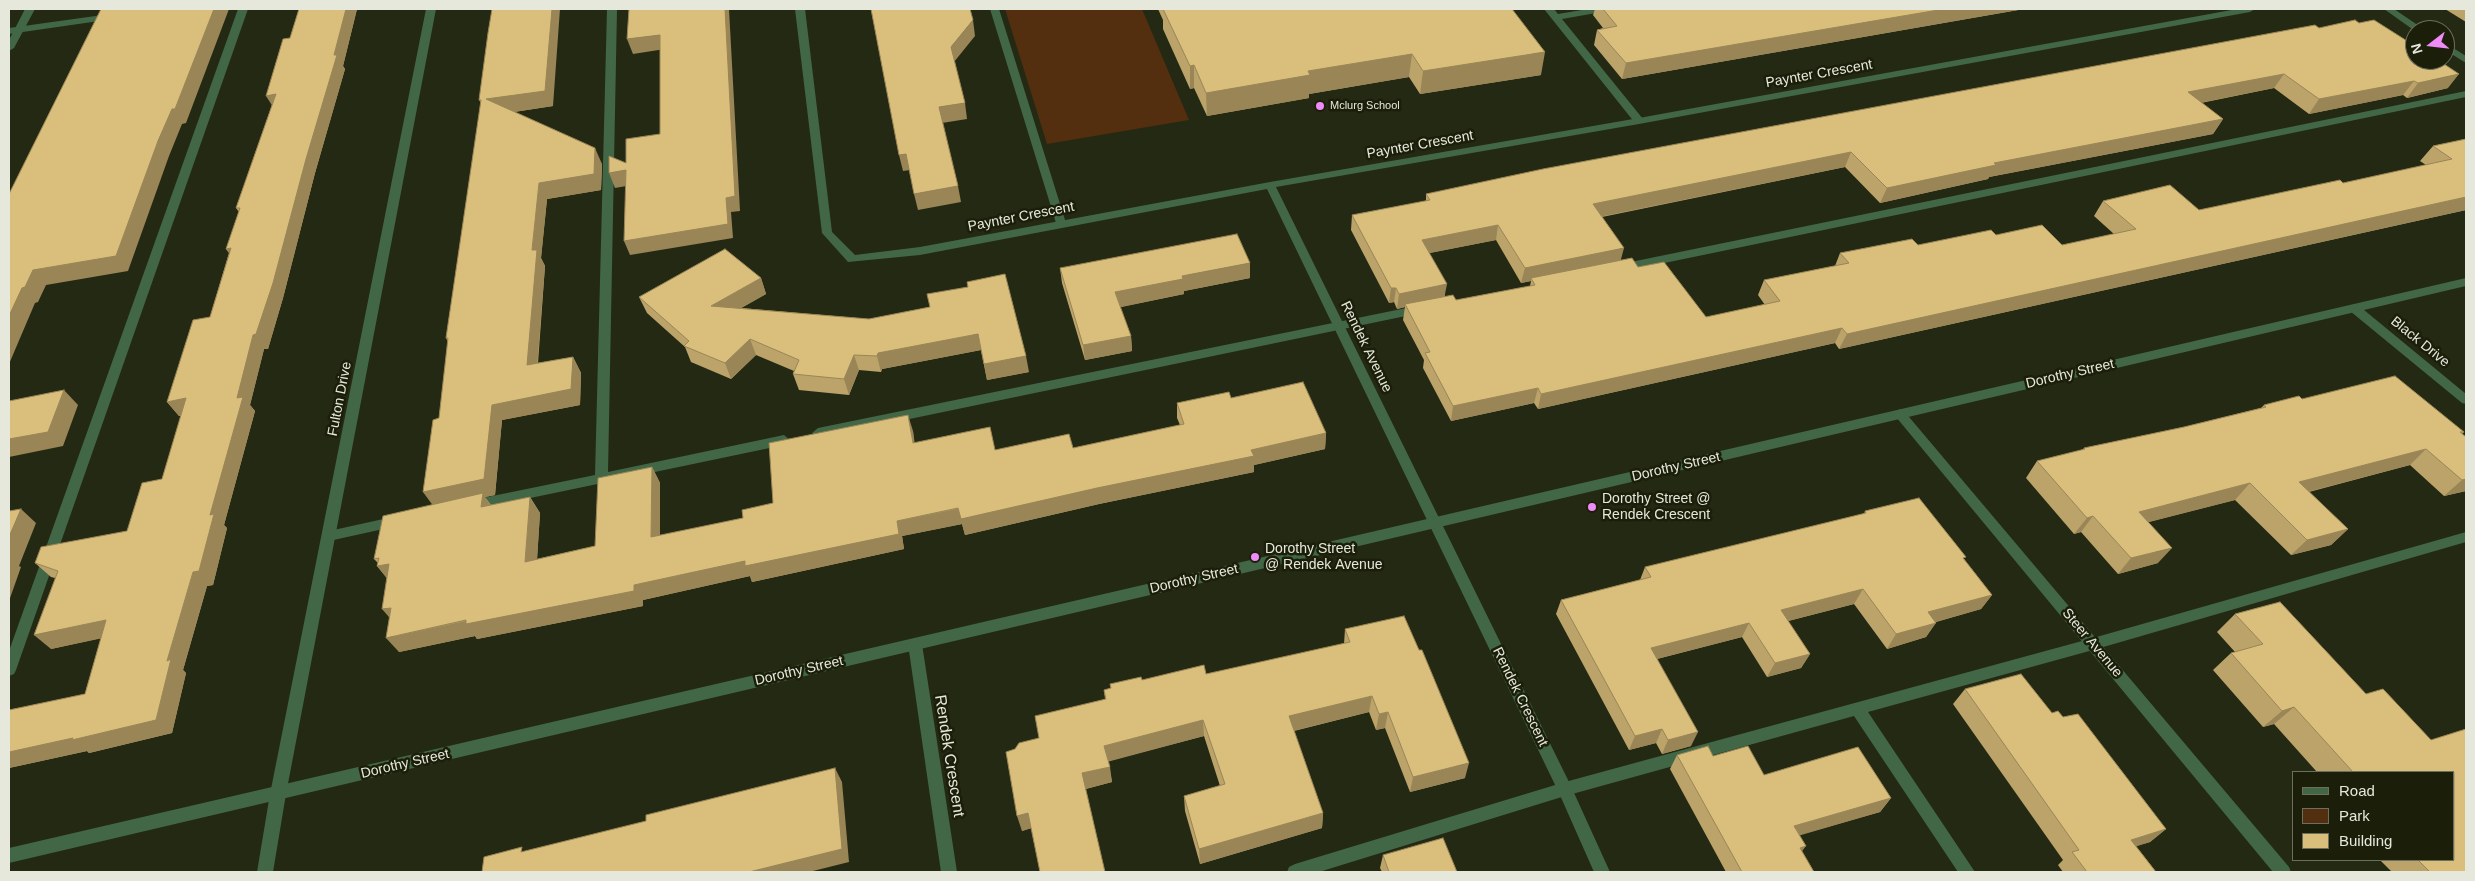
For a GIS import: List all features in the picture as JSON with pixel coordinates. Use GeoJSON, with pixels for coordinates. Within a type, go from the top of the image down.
{"type":"FeatureCollection","features":[{"type":"Feature","properties":{"kind":"street"},"geometry":{"type":"LineString","coordinates":[[9,48],[14,30],[30,9]]}},
{"type":"Feature","properties":{"kind":"street"},"geometry":{"type":"LineString","coordinates":[[9,670],[243,9]]}},
{"type":"Feature","properties":{"kind":"street","name":"Fulton Drive"},"geometry":{"type":"LineString","coordinates":[[265,872],[278,794],[430,9]]}},
{"type":"Feature","properties":{"kind":"street"},"geometry":{"type":"LineString","coordinates":[[601,478],[612,9]]}},
{"type":"Feature","properties":{"kind":"street","name":"Paynter Crescent"},"geometry":{"type":"LineString","coordinates":[[800,9],[828,233],[852,259],[920,251],[1061,223],[1639,121],[2250,9]]}},
{"type":"Feature","properties":{"kind":"street"},"geometry":{"type":"LineString","coordinates":[[994,9],[1061,223]]}},
{"type":"Feature","properties":{"kind":"street"},"geometry":{"type":"LineString","coordinates":[[1552,13],[1602,9]]}},
{"type":"Feature","properties":{"kind":"street"},"geometry":{"type":"LineString","coordinates":[[2388,9],[2405,20]]}},
{"type":"Feature","properties":{"kind":"street"},"geometry":{"type":"LineString","coordinates":[[1552,13],[1639,121]]}},
{"type":"Feature","properties":{"kind":"street"},"geometry":{"type":"LineString","coordinates":[[14,30],[124,15]]}},
{"type":"Feature","properties":{"kind":"street"},"geometry":{"type":"LineString","coordinates":[[2455,53],[2466,60]]}},
{"type":"Feature","properties":{"kind":"street"},"geometry":{"type":"LineString","coordinates":[[1611,270],[2466,94]]}},
{"type":"Feature","properties":{"kind":"street","name":"Rendek Avenue"},"geometry":{"type":"LineString","coordinates":[[1270,185],[1435,523]]}},
{"type":"Feature","properties":{"kind":"street","name":"Dorothy Street"},"geometry":{"type":"LineString","coordinates":[[9,856],[2466,282]]}},
{"type":"Feature","properties":{"kind":"street"},"geometry":{"type":"LineString","coordinates":[[456,509],[1436,306]]}},
{"type":"Feature","properties":{"kind":"street","name":"Black Drive"},"geometry":{"type":"LineString","coordinates":[[2354,308],[2466,400]]}},
{"type":"Feature","properties":{"kind":"street","name":"Steer Avenue"},"geometry":{"type":"LineString","coordinates":[[1900,414],[2283,872]]}},
{"type":"Feature","properties":{"kind":"street"},"geometry":{"type":"LineString","coordinates":[[329,536],[407,519]]}},
{"type":"Feature","properties":{"kind":"street","name":"Rendek Crescent"},"geometry":{"type":"LineString","coordinates":[[1435,523],[1564,789],[1602,872]]}},
{"type":"Feature","properties":{"kind":"street"},"geometry":{"type":"LineString","coordinates":[[1295,872],[1564,789],[2093,644],[2466,537]]}},
{"type":"Feature","properties":{"kind":"street","name":"Rendek Crescent"},"geometry":{"type":"LineString","coordinates":[[915,644],[949,872]]}},
{"type":"Feature","properties":{"kind":"street"},"geometry":{"type":"LineString","coordinates":[[1857,708],[1967,872]]}},
{"type":"Feature","properties":{"kind":"green space"},"geometry":{"type":"Polygon","coordinates":[[[1005,9],[1142,9],[1189,120],[1047,144],[1005,9]]]}},
{"type":"Feature","properties":{"kind":"building"},"geometry":{"type":"Polygon","coordinates":[[[101,9],[214,9],[175,109],[172,109],[158,141],[116,256],[33,270],[9,316],[9,194],[101,9]]]}},
{"type":"Feature","properties":{"kind":"building"},"geometry":{"type":"Polygon","coordinates":[[[299,9],[346,9],[334,55],[337,55],[306,159],[273,283],[256,334],[253,335],[237,398],[243,397],[210,515],[214,514],[199,571],[193,572],[167,661],[171,659],[156,720],[72,740],[73,738],[9,752],[9,710],[85,694],[106,620],[34,635],[58,571],[35,563],[41,547],[127,531],[142,483],[162,479],[186,398],[167,402],[193,320],[210,317],[231,248],[226,249],[240,208],[236,208],[276,94],[266,96],[283,39],[290,38],[299,9]]]}},
{"type":"Feature","properties":{"kind":"building"},"geometry":{"type":"Polygon","coordinates":[[[492,9],[552,9],[545,91],[486,99],[595,148],[594,174],[539,183],[532,250],[537,250],[527,365],[573,357],[571,389],[492,405],[484,479],[423,492],[433,420],[439,418],[448,338],[446,338],[481,100],[479,100],[492,9]]]}},
{"type":"Feature","properties":{"kind":"building"},"geometry":{"type":"Polygon","coordinates":[[[629,9],[725,9],[735,196],[726,198],[728,224],[624,241],[626,170],[609,173],[609,156],[626,163],[626,139],[660,134],[660,35],[627,39],[629,9]]]}},
{"type":"Feature","properties":{"kind":"building"},"geometry":{"type":"Polygon","coordinates":[[[871,9],[970,9],[973,20],[951,47],[965,103],[939,107],[958,186],[914,194],[906,154],[899,155],[871,9]]]}},
{"type":"Feature","properties":{"kind":"building"},"geometry":{"type":"Polygon","coordinates":[[[1163,9],[1512,9],[1545,52],[1423,71],[1412,54],[1308,71],[1310,75],[1206,93],[1194,65],[1190,66],[1163,9]]]}},
{"type":"Feature","properties":{"kind":"building"},"geometry":{"type":"Polygon","coordinates":[[[1603,9],[1944,9],[1626,63],[1597,30],[1617,26],[1603,9]]]}},
{"type":"Feature","properties":{"kind":"building"},"geometry":{"type":"Polygon","coordinates":[[[2355,20],[2359,23],[2374,20],[2405,40],[2405,70],[2453,70],[2459,74],[2418,83],[2414,81],[2319,99],[2284,74],[2188,92],[2223,119],[1994,163],[1996,165],[1887,188],[1851,152],[1593,204],[1624,248],[1525,268],[1498,225],[1422,240],[1447,284],[1399,294],[1396,288],[1391,288],[1352,215],[1430,200],[1426,194],[1543,169],[2315,25],[2319,28],[2355,20]]]}},
{"type":"Feature","properties":{"kind":"building"},"geometry":{"type":"Polygon","coordinates":[[[2466,139],[2466,197],[1847,334],[1842,328],[1541,394],[1538,388],[1453,406],[1425,353],[1430,352],[1405,304],[1453,295],[1456,300],[1535,285],[1531,278],[1632,258],[1638,267],[1664,262],[1706,317],[1780,301],[1764,280],[1849,263],[1840,253],[1912,239],[1918,245],[1991,230],[1996,235],[2042,225],[2062,245],[2136,229],[2103,201],[2170,185],[2199,210],[2340,180],[2343,183],[2452,159],[2433,146],[2466,139]]]}},
{"type":"Feature","properties":{"kind":"building"},"geometry":{"type":"Polygon","coordinates":[[[1237,234],[1250,263],[1182,276],[1183,279],[1115,292],[1131,336],[1083,345],[1060,268],[1237,234]]]}},
{"type":"Feature","properties":{"kind":"building"},"geometry":{"type":"Polygon","coordinates":[[[725,249],[761,278],[711,306],[869,319],[930,307],[927,294],[968,287],[967,282],[1005,274],[1026,356],[984,364],[978,334],[878,353],[877,356],[854,355],[844,379],[793,374],[799,360],[750,339],[725,363],[684,346],[689,341],[639,297],[725,249]]]}},
{"type":"Feature","properties":{"kind":"building"},"geometry":{"type":"Polygon","coordinates":[[[2395,376],[2464,432],[2460,432],[2466,437],[2466,479],[2462,480],[2426,449],[2299,482],[2348,529],[2307,540],[2250,483],[2139,512],[2172,548],[2131,558],[2093,516],[2087,518],[2037,461],[2084,448],[2266,407],[2264,405],[2299,396],[2302,399],[2395,376]]]}},
{"type":"Feature","properties":{"kind":"building"},"geometry":{"type":"Polygon","coordinates":[[[1303,382],[1326,433],[1251,450],[1254,456],[1097,488],[961,519],[958,508],[897,521],[899,534],[745,566],[745,561],[634,585],[634,591],[466,624],[466,620],[386,638],[391,608],[382,609],[389,564],[377,566],[379,558],[374,559],[383,516],[483,493],[481,507],[530,497],[525,562],[595,546],[598,478],[652,467],[651,537],[743,518],[742,510],[773,503],[769,443],[908,415],[913,443],[990,427],[995,450],[1069,434],[1073,448],[1184,424],[1177,403],[1229,392],[1231,398],[1303,382]]]}},
{"type":"Feature","properties":{"kind":"building"},"geometry":{"type":"Polygon","coordinates":[[[64,390],[48,432],[9,439],[9,401],[64,390]]]}},
{"type":"Feature","properties":{"kind":"building"},"geometry":{"type":"Polygon","coordinates":[[[1919,498],[1966,557],[1963,558],[1992,595],[1928,612],[1936,623],[1896,634],[1863,589],[1781,610],[1810,654],[1775,663],[1749,623],[1651,648],[1698,732],[1668,740],[1662,729],[1635,736],[1561,600],[1651,577],[1645,567],[1866,513],[1865,511],[1919,498]]]}},
{"type":"Feature","properties":{"kind":"building"},"geometry":{"type":"Polygon","coordinates":[[[21,509],[9,537],[9,511],[21,509]]]}},
{"type":"Feature","properties":{"kind":"building"},"geometry":{"type":"Polygon","coordinates":[[[2280,602],[2366,694],[2383,689],[2431,740],[2466,729],[2466,872],[2430,872],[2419,861],[2455,861],[2455,771],[2352,771],[2294,707],[2282,711],[2231,653],[2263,644],[2235,614],[2280,602]]]}},
{"type":"Feature","properties":{"kind":"building"},"geometry":{"type":"Polygon","coordinates":[[[1404,616],[1419,650],[1422,650],[1469,763],[1413,777],[1388,712],[1379,714],[1372,696],[1289,716],[1323,813],[1199,849],[1184,796],[1225,784],[1203,720],[1104,746],[1110,767],[1082,773],[1105,872],[1040,872],[1028,813],[1017,816],[1006,752],[1015,749],[1019,743],[1039,738],[1035,716],[1106,699],[1104,690],[1111,688],[1110,684],[1141,677],[1142,680],[1204,665],[1206,674],[1350,642],[1345,629],[1404,616]]]}},
{"type":"Feature","properties":{"kind":"building"},"geometry":{"type":"Polygon","coordinates":[[[2021,674],[2052,713],[2058,711],[2063,717],[2078,714],[2166,829],[2131,840],[2156,872],[2087,872],[2072,852],[2079,850],[1965,689],[2021,674]]]}},
{"type":"Feature","properties":{"kind":"building"},"geometry":{"type":"Polygon","coordinates":[[[1708,746],[1713,756],[1748,746],[1764,775],[1858,747],[1891,798],[1794,826],[1806,846],[1800,848],[1814,872],[1742,872],[1677,755],[1708,746]]]}},
{"type":"Feature","properties":{"kind":"building"},"geometry":{"type":"Polygon","coordinates":[[[835,768],[842,849],[749,872],[482,872],[484,857],[522,847],[521,852],[646,821],[646,815],[835,768]]]}},
{"type":"Feature","properties":{"kind":"building"},"geometry":{"type":"Polygon","coordinates":[[[1443,838],[1457,872],[1389,872],[1383,855],[1443,838]]]}},
{"type":"Feature","properties":{"kind":"place","name":"Mclurg School"},"geometry":{"type":"Point","coordinates":[1320,106]}},
{"type":"Feature","properties":{"kind":"place","name":"Dorothy Street @ Rendek Crescent"},"geometry":{"type":"Point","coordinates":[1592,507]}},
{"type":"Feature","properties":{"kind":"place","name":"Dorothy Street @ Rendek Avenue"},"geometry":{"type":"Point","coordinates":[1255,557]}}]}
